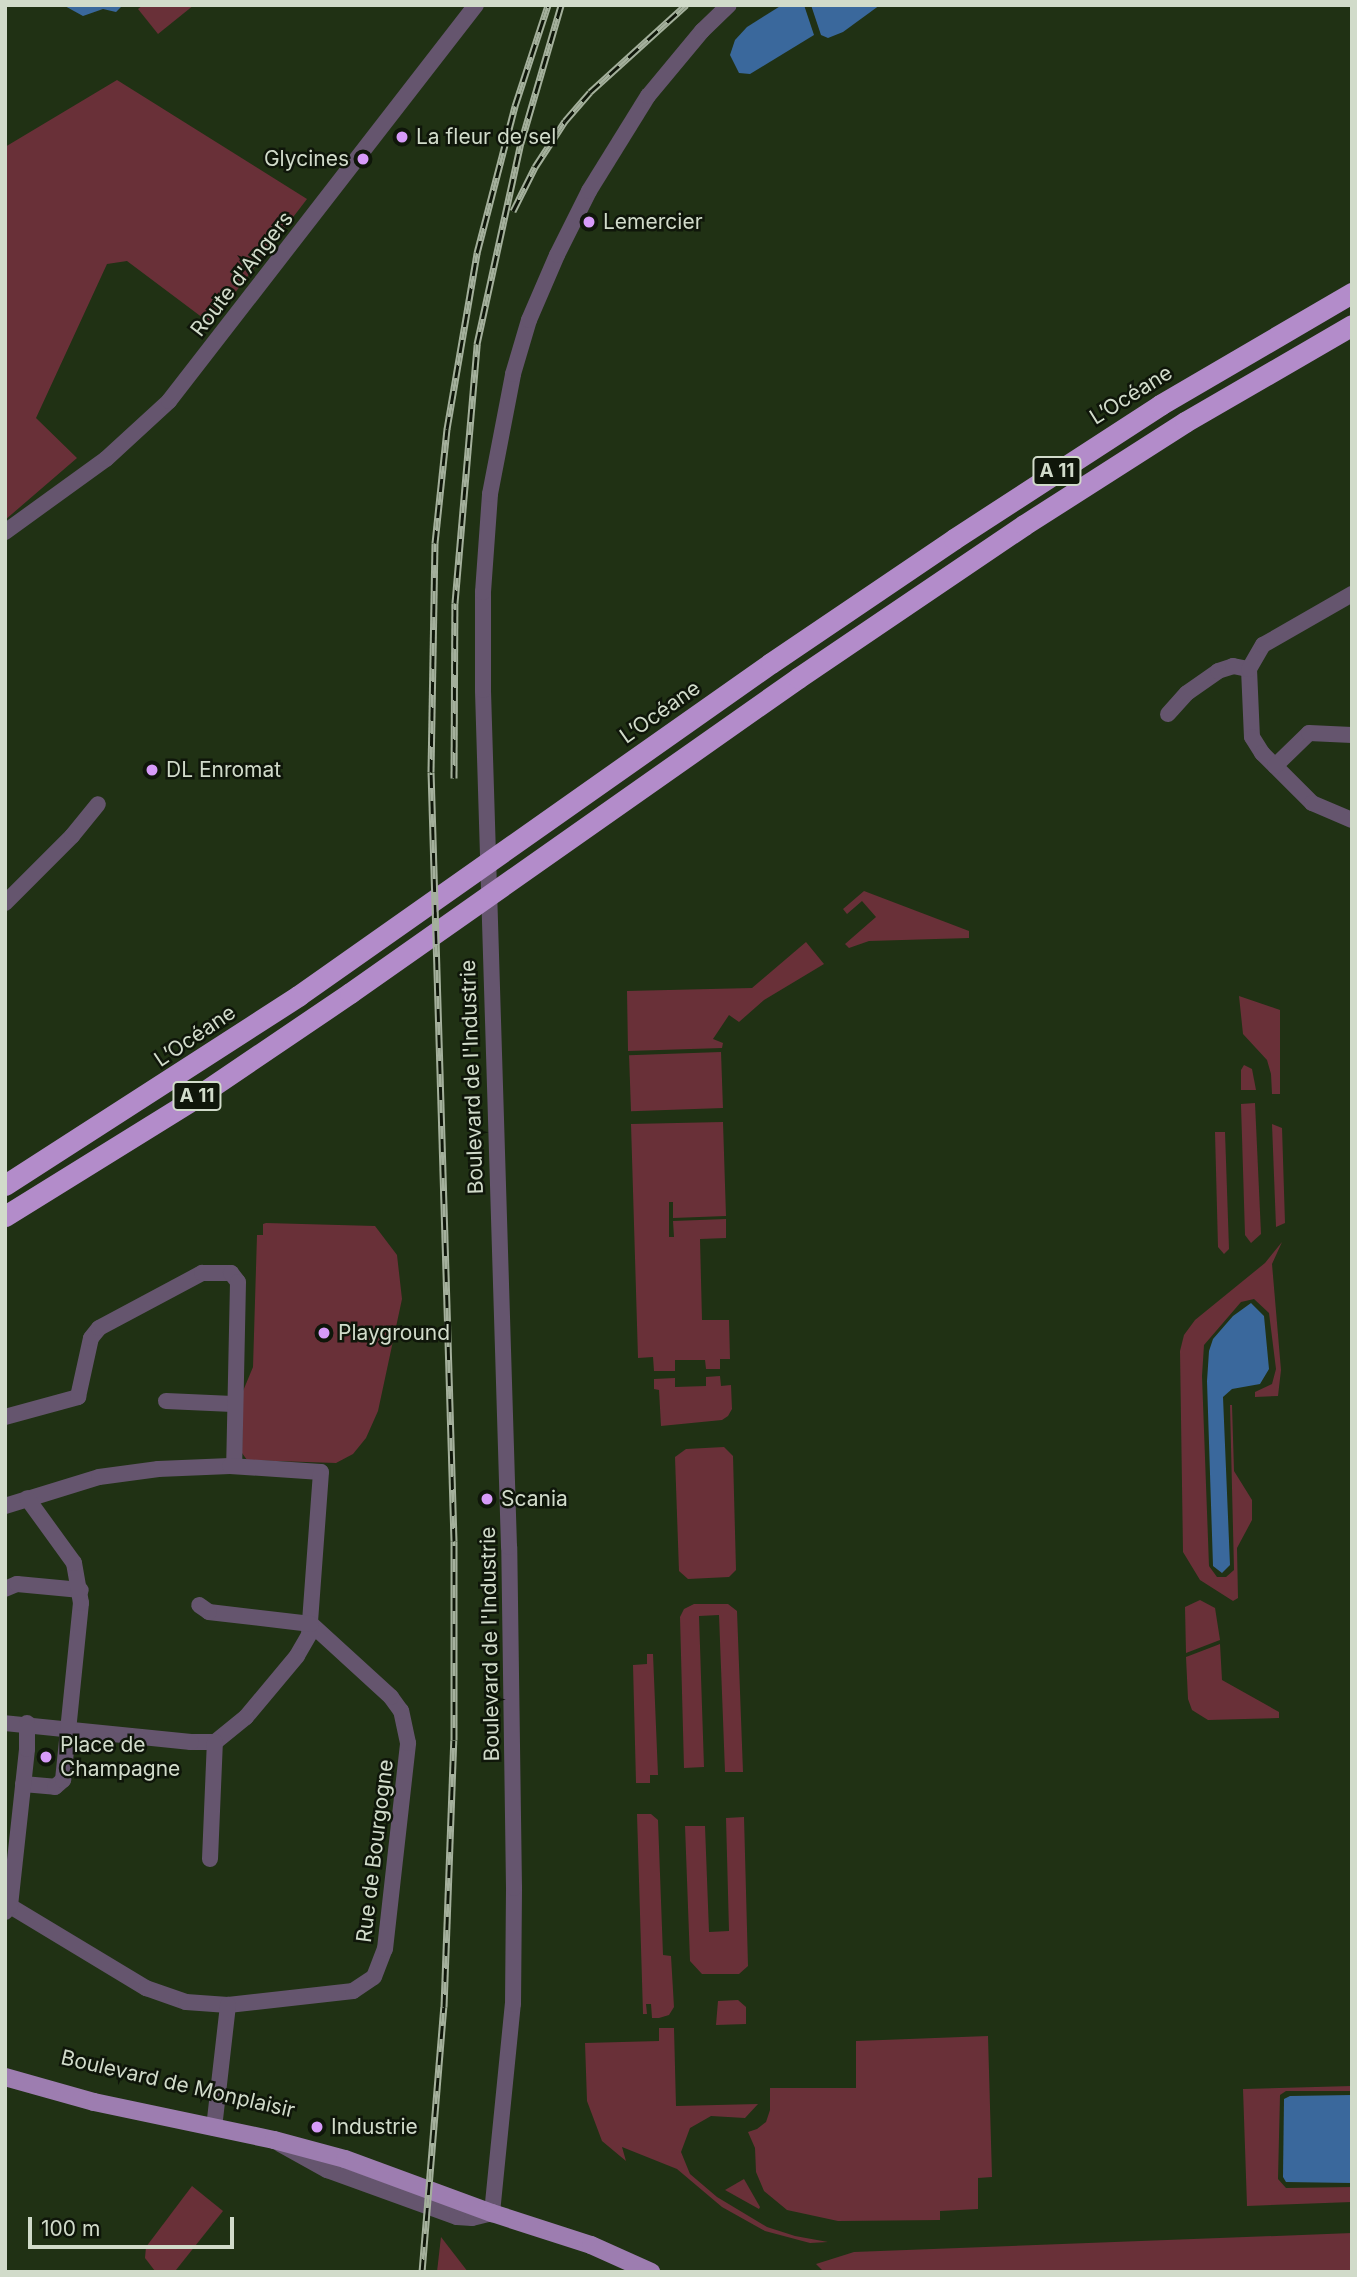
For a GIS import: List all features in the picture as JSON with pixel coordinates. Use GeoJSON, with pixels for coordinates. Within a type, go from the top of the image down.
{"type":"FeatureCollection","features":[{"type":"Feature","properties":{"kind":"highway","name":"L’Océane"},"geometry":{"type":"LineString","coordinates":[[5,1185],[175,1079],[384,937],[771,663],[965,531],[1160,405],[1352,293]]}},
{"type":"Feature","properties":{"kind":"highway","name":"A 11"},"geometry":{"type":"LineString","coordinates":[[5,1216],[195,1098],[536,864],[798,678],[1092,480],[1352,325]]}},
{"type":"Feature","properties":{"kind":"main road","name":"Boulevard de Monplaisir"},"geometry":{"type":"LineString","coordinates":[[5,2064],[345,2159],[455,2202],[493,2207],[619,2256],[652,2272]]}},
{"type":"Feature","properties":{"kind":"main road","name":"Boulevard de Monplaisir"},"geometry":{"type":"LineString","coordinates":[[5,2077],[94,2102],[315,2138],[391,2178]]}},
{"type":"Feature","properties":{"kind":"street","name":"Route d'Angers"},"geometry":{"type":"LineString","coordinates":[[5,532],[106,459],[169,401],[476,5]]}},
{"type":"Feature","properties":{"kind":"street","name":"Boulevard de l'Industrie"},"geometry":{"type":"LineString","coordinates":[[493,2207],[513,2004],[514,1888],[509,1547],[483,690],[483,592],[490,494],[513,374],[530,320],[556,255],[589,191],[648,96],[702,31],[729,5]]}},
{"type":"Feature","properties":{"kind":"street"},"geometry":{"type":"LineString","coordinates":[[1352,594],[1263,645],[1248,669],[1252,737],[1275,766],[1312,803],[1352,820]]}},
{"type":"Feature","properties":{"kind":"street"},"geometry":{"type":"LineString","coordinates":[[1168,714],[1187,693],[1218,671],[1233,666],[1248,669]]}},
{"type":"Feature","properties":{"kind":"street"},"geometry":{"type":"LineString","coordinates":[[1275,766],[1309,733],[1352,735]]}},
{"type":"Feature","properties":{"kind":"street"},"geometry":{"type":"LineString","coordinates":[[5,903],[72,836],[98,804]]}},
{"type":"Feature","properties":{"kind":"street"},"geometry":{"type":"LineString","coordinates":[[5,1418],[78,1397],[91,1338],[99,1328],[210,1272],[232,1273],[238,1279],[233,1404],[237,1411],[234,1466]]}},
{"type":"Feature","properties":{"kind":"street"},"geometry":{"type":"LineString","coordinates":[[166,1401],[233,1404]]}},
{"type":"Feature","properties":{"kind":"street"},"geometry":{"type":"LineString","coordinates":[[5,1506],[99,1477],[158,1469],[234,1466],[321,1472],[311,1623],[297,1656],[246,1717],[215,1741],[191,1742],[27,1723],[5,1723]]}},
{"type":"Feature","properties":{"kind":"street"},"geometry":{"type":"LineString","coordinates":[[23,1784],[55,1787],[62,1784],[70,1728],[80,1590],[74,1563],[27,1498]]}},
{"type":"Feature","properties":{"kind":"street"},"geometry":{"type":"LineString","coordinates":[[5,1588],[17,1584],[80,1590]]}},
{"type":"Feature","properties":{"kind":"street"},"geometry":{"type":"LineString","coordinates":[[199,1605],[209,1612],[311,1623]]}},
{"type":"Feature","properties":{"kind":"street","name":"Rue de Bourgogne"},"geometry":{"type":"LineString","coordinates":[[8,1909],[159,1994],[186,2002],[228,2006],[353,1991],[374,1977],[381,1966],[385,1949],[407,1731],[391,1697],[311,1623]]}},
{"type":"Feature","properties":{"kind":"street"},"geometry":{"type":"LineString","coordinates":[[8,1909],[23,1784],[27,1723]]}},
{"type":"Feature","properties":{"kind":"street"},"geometry":{"type":"LineString","coordinates":[[211,1859],[215,1741]]}},
{"type":"Feature","properties":{"kind":"street"},"geometry":{"type":"LineString","coordinates":[[214,2122],[228,2006]]}},
{"type":"Feature","properties":{"kind":"street"},"geometry":{"type":"LineString","coordinates":[[391,2178],[455,2202],[472,2218],[493,2207]]}},
{"type":"Feature","properties":{"kind":"shaded area"},"geometry":{"type":"Polygon","coordinates":[[[143,5],[194,5],[158,34],[138,9],[143,5]]]}},
{"type":"Feature","properties":{"kind":"shaded area"},"geometry":{"type":"Polygon","coordinates":[[[117,80],[307,199],[211,324],[127,261],[107,264],[36,418],[77,458],[5,520],[5,147],[117,80]]]}},
{"type":"Feature","properties":{"kind":"shaded area"},"geometry":{"type":"Polygon","coordinates":[[[864,891],[969,931],[969,938],[869,941],[849,948],[845,944],[876,917],[862,901],[847,914],[843,909],[864,891]]]}},
{"type":"Feature","properties":{"kind":"shaded area"},"geometry":{"type":"Polygon","coordinates":[[[806,942],[824,964],[764,1000],[739,1022],[729,1015],[713,1039],[723,1043],[722,1048],[628,1051],[627,991],[752,988],[806,942]]]}},
{"type":"Feature","properties":{"kind":"shaded area"},"geometry":{"type":"Polygon","coordinates":[[[1239,996],[1280,1010],[1280,1094],[1272,1094],[1267,1060],[1243,1034],[1239,996]]]}},
{"type":"Feature","properties":{"kind":"shaded area"},"geometry":{"type":"Polygon","coordinates":[[[721,1052],[723,1108],[631,1111],[629,1055],[721,1052]]]}},
{"type":"Feature","properties":{"kind":"shaded area"},"geometry":{"type":"Polygon","coordinates":[[[1244,1065],[1252,1069],[1256,1090],[1241,1090],[1241,1070],[1244,1065]]]}},
{"type":"Feature","properties":{"kind":"shaded area"},"geometry":{"type":"Polygon","coordinates":[[[1255,1103],[1261,1234],[1251,1243],[1245,1235],[1241,1104],[1255,1103]]]}},
{"type":"Feature","properties":{"kind":"shaded area"},"geometry":{"type":"Polygon","coordinates":[[[723,1122],[726,1216],[673,1218],[673,1202],[669,1202],[669,1237],[674,1237],[673,1221],[726,1219],[726,1238],[700,1239],[702,1320],[729,1320],[730,1359],[720,1359],[720,1369],[706,1369],[705,1360],[675,1360],[675,1371],[654,1371],[653,1357],[638,1358],[631,1124],[723,1122]]]}},
{"type":"Feature","properties":{"kind":"shaded area"},"geometry":{"type":"Polygon","coordinates":[[[1272,1124],[1282,1128],[1285,1223],[1276,1227],[1272,1124]]]}},
{"type":"Feature","properties":{"kind":"shaded area"},"geometry":{"type":"Polygon","coordinates":[[[1215,1132],[1225,1132],[1229,1249],[1224,1254],[1218,1247],[1215,1132]]]}},
{"type":"Feature","properties":{"kind":"shaded area","name":"Playground"},"geometry":{"type":"Polygon","coordinates":[[[263,1224],[375,1226],[397,1255],[402,1299],[378,1411],[366,1438],[353,1454],[336,1463],[247,1460],[242,1453],[243,1391],[253,1367],[257,1235],[263,1235],[263,1224]]]}},
{"type":"Feature","properties":{"kind":"shaded area"},"geometry":{"type":"Polygon","coordinates":[[[1282,1242],[1272,1264],[1281,1370],[1278,1396],[1255,1397],[1255,1392],[1272,1384],[1276,1369],[1269,1313],[1254,1299],[1241,1302],[1204,1345],[1202,1376],[1209,1566],[1217,1577],[1226,1577],[1234,1570],[1230,1405],[1234,1471],[1252,1500],[1252,1520],[1237,1548],[1238,1598],[1233,1601],[1200,1580],[1183,1552],[1180,1351],[1184,1335],[1195,1320],[1265,1263],[1282,1242]]]}},
{"type":"Feature","properties":{"kind":"shaded area"},"geometry":{"type":"Polygon","coordinates":[[[720,1376],[721,1386],[731,1385],[732,1409],[728,1416],[722,1420],[661,1426],[659,1390],[654,1389],[654,1379],[675,1378],[675,1387],[706,1386],[706,1377],[720,1376]]]}},
{"type":"Feature","properties":{"kind":"shaded area"},"geometry":{"type":"Polygon","coordinates":[[[724,1447],[733,1456],[736,1570],[729,1577],[688,1579],[679,1571],[675,1457],[686,1449],[724,1447]]]}},
{"type":"Feature","properties":{"kind":"shaded area"},"geometry":{"type":"Polygon","coordinates":[[[1200,1600],[1215,1608],[1220,1640],[1186,1653],[1185,1607],[1200,1600]]]}},
{"type":"Feature","properties":{"kind":"shaded area"},"geometry":{"type":"Polygon","coordinates":[[[694,1604],[728,1604],[737,1611],[743,1772],[725,1772],[719,1615],[699,1616],[704,1767],[684,1768],[680,1617],[684,1609],[694,1604]]]}},
{"type":"Feature","properties":{"kind":"shaded area"},"geometry":{"type":"Polygon","coordinates":[[[1220,1644],[1222,1680],[1279,1712],[1279,1718],[1208,1720],[1192,1710],[1188,1699],[1186,1657],[1220,1644]]]}},
{"type":"Feature","properties":{"kind":"shaded area"},"geometry":{"type":"Polygon","coordinates":[[[647,1654],[653,1654],[658,1775],[650,1775],[650,1783],[636,1783],[633,1665],[647,1664],[647,1654]]]}},
{"type":"Feature","properties":{"kind":"shaded area"},"geometry":{"type":"Polygon","coordinates":[[[637,1814],[651,1814],[658,1820],[663,1955],[671,1956],[674,2007],[669,2015],[659,2018],[652,2018],[651,2004],[646,2004],[647,2014],[643,2014],[637,1814]]]}},
{"type":"Feature","properties":{"kind":"shaded area"},"geometry":{"type":"Polygon","coordinates":[[[744,1817],[748,1966],[739,1974],[702,1974],[690,1961],[685,1826],[705,1826],[709,1932],[729,1931],[726,1818],[744,1817]]]}},
{"type":"Feature","properties":{"kind":"shaded area"},"geometry":{"type":"Polygon","coordinates":[[[738,2000],[746,2007],[746,2024],[716,2025],[718,2001],[738,2000]]]}},
{"type":"Feature","properties":{"kind":"shaded area"},"geometry":{"type":"Polygon","coordinates":[[[659,2028],[674,2028],[676,2106],[758,2104],[745,2118],[711,2116],[690,2128],[681,2152],[690,2174],[717,2197],[767,2227],[828,2242],[810,2243],[765,2231],[722,2207],[677,2169],[622,2147],[626,2161],[602,2141],[587,2101],[585,2043],[659,2041],[659,2028]]]}},
{"type":"Feature","properties":{"kind":"shaded area"},"geometry":{"type":"Polygon","coordinates":[[[988,2036],[992,2177],[978,2178],[978,2209],[940,2211],[940,2220],[838,2221],[787,2210],[764,2191],[756,2172],[755,2148],[748,2132],[766,2122],[770,2110],[770,2088],[856,2088],[856,2041],[988,2036]]]}},
{"type":"Feature","properties":{"kind":"shaded area"},"geometry":{"type":"Polygon","coordinates":[[[1352,2086],[1352,2091],[1286,2091],[1280,2095],[1278,2179],[1286,2188],[1352,2187],[1352,2202],[1247,2206],[1243,2089],[1352,2086]]]}},
{"type":"Feature","properties":{"kind":"shaded area"},"geometry":{"type":"Polygon","coordinates":[[[744,2179],[760,2207],[759,2209],[725,2190],[744,2179]]]}},
{"type":"Feature","properties":{"kind":"shaded area"},"geometry":{"type":"Polygon","coordinates":[[[192,2186],[223,2211],[176,2270],[155,2271],[145,2258],[146,2247],[192,2186]]]}},
{"type":"Feature","properties":{"kind":"shaded area"},"geometry":{"type":"Polygon","coordinates":[[[1352,2233],[1352,2272],[824,2272],[816,2264],[854,2252],[1352,2233]]]}},
{"type":"Feature","properties":{"kind":"shaded area"},"geometry":{"type":"Polygon","coordinates":[[[441,2237],[468,2272],[437,2272],[441,2237]]]}},
{"type":"Feature","properties":{"kind":"water"},"geometry":{"type":"Polygon","coordinates":[[[63,5],[121,7],[116,12],[103,9],[83,16],[63,5]]]}},
{"type":"Feature","properties":{"kind":"water"},"geometry":{"type":"Polygon","coordinates":[[[782,5],[804,5],[814,35],[750,74],[739,73],[730,55],[735,40],[747,27],[782,5]]]}},
{"type":"Feature","properties":{"kind":"water"},"geometry":{"type":"Polygon","coordinates":[[[811,5],[880,5],[843,32],[828,38],[821,35],[811,5]]]}},
{"type":"Feature","properties":{"kind":"water"},"geometry":{"type":"Polygon","coordinates":[[[1251,1303],[1264,1316],[1269,1369],[1260,1384],[1232,1389],[1223,1397],[1230,1565],[1222,1573],[1213,1566],[1207,1381],[1209,1351],[1213,1339],[1233,1316],[1251,1303]]]}},
{"type":"Feature","properties":{"kind":"water"},"geometry":{"type":"Polygon","coordinates":[[[1352,2095],[1352,2183],[1286,2182],[1283,2177],[1284,2099],[1290,2096],[1352,2095]]]}},
{"type":"Feature","properties":{"kind":"railway"},"geometry":{"type":"LineString","coordinates":[[422,2272],[444,2007],[454,1740],[454,1541],[431,772],[435,543],[447,429],[477,253],[515,106],[548,5]]}},
{"type":"Feature","properties":{"kind":"railway"},"geometry":{"type":"LineString","coordinates":[[454,778],[455,603],[477,344],[521,143],[561,5]]}},
{"type":"Feature","properties":{"kind":"railway"},"geometry":{"type":"LineString","coordinates":[[513,211],[535,167],[565,121],[590,92],[686,5]]}},
{"type":"Feature","properties":{"kind":"place","name":"La fleur de sel"},"geometry":{"type":"Point","coordinates":[402,137]}},
{"type":"Feature","properties":{"kind":"place","name":"Glycines"},"geometry":{"type":"Point","coordinates":[363,159]}},
{"type":"Feature","properties":{"kind":"place","name":"Lemercier"},"geometry":{"type":"Point","coordinates":[589,222]}},
{"type":"Feature","properties":{"kind":"place","name":"DL Enromat"},"geometry":{"type":"Point","coordinates":[152,770]}},
{"type":"Feature","properties":{"kind":"place","name":"Playground"},"geometry":{"type":"Point","coordinates":[324,1333]}},
{"type":"Feature","properties":{"kind":"place","name":"Scania"},"geometry":{"type":"Point","coordinates":[487,1499]}},
{"type":"Feature","properties":{"kind":"place","name":"Place de Champagne"},"geometry":{"type":"Point","coordinates":[46,1757]}},
{"type":"Feature","properties":{"kind":"place","name":"Industrie"},"geometry":{"type":"Point","coordinates":[317,2127]}}]}
